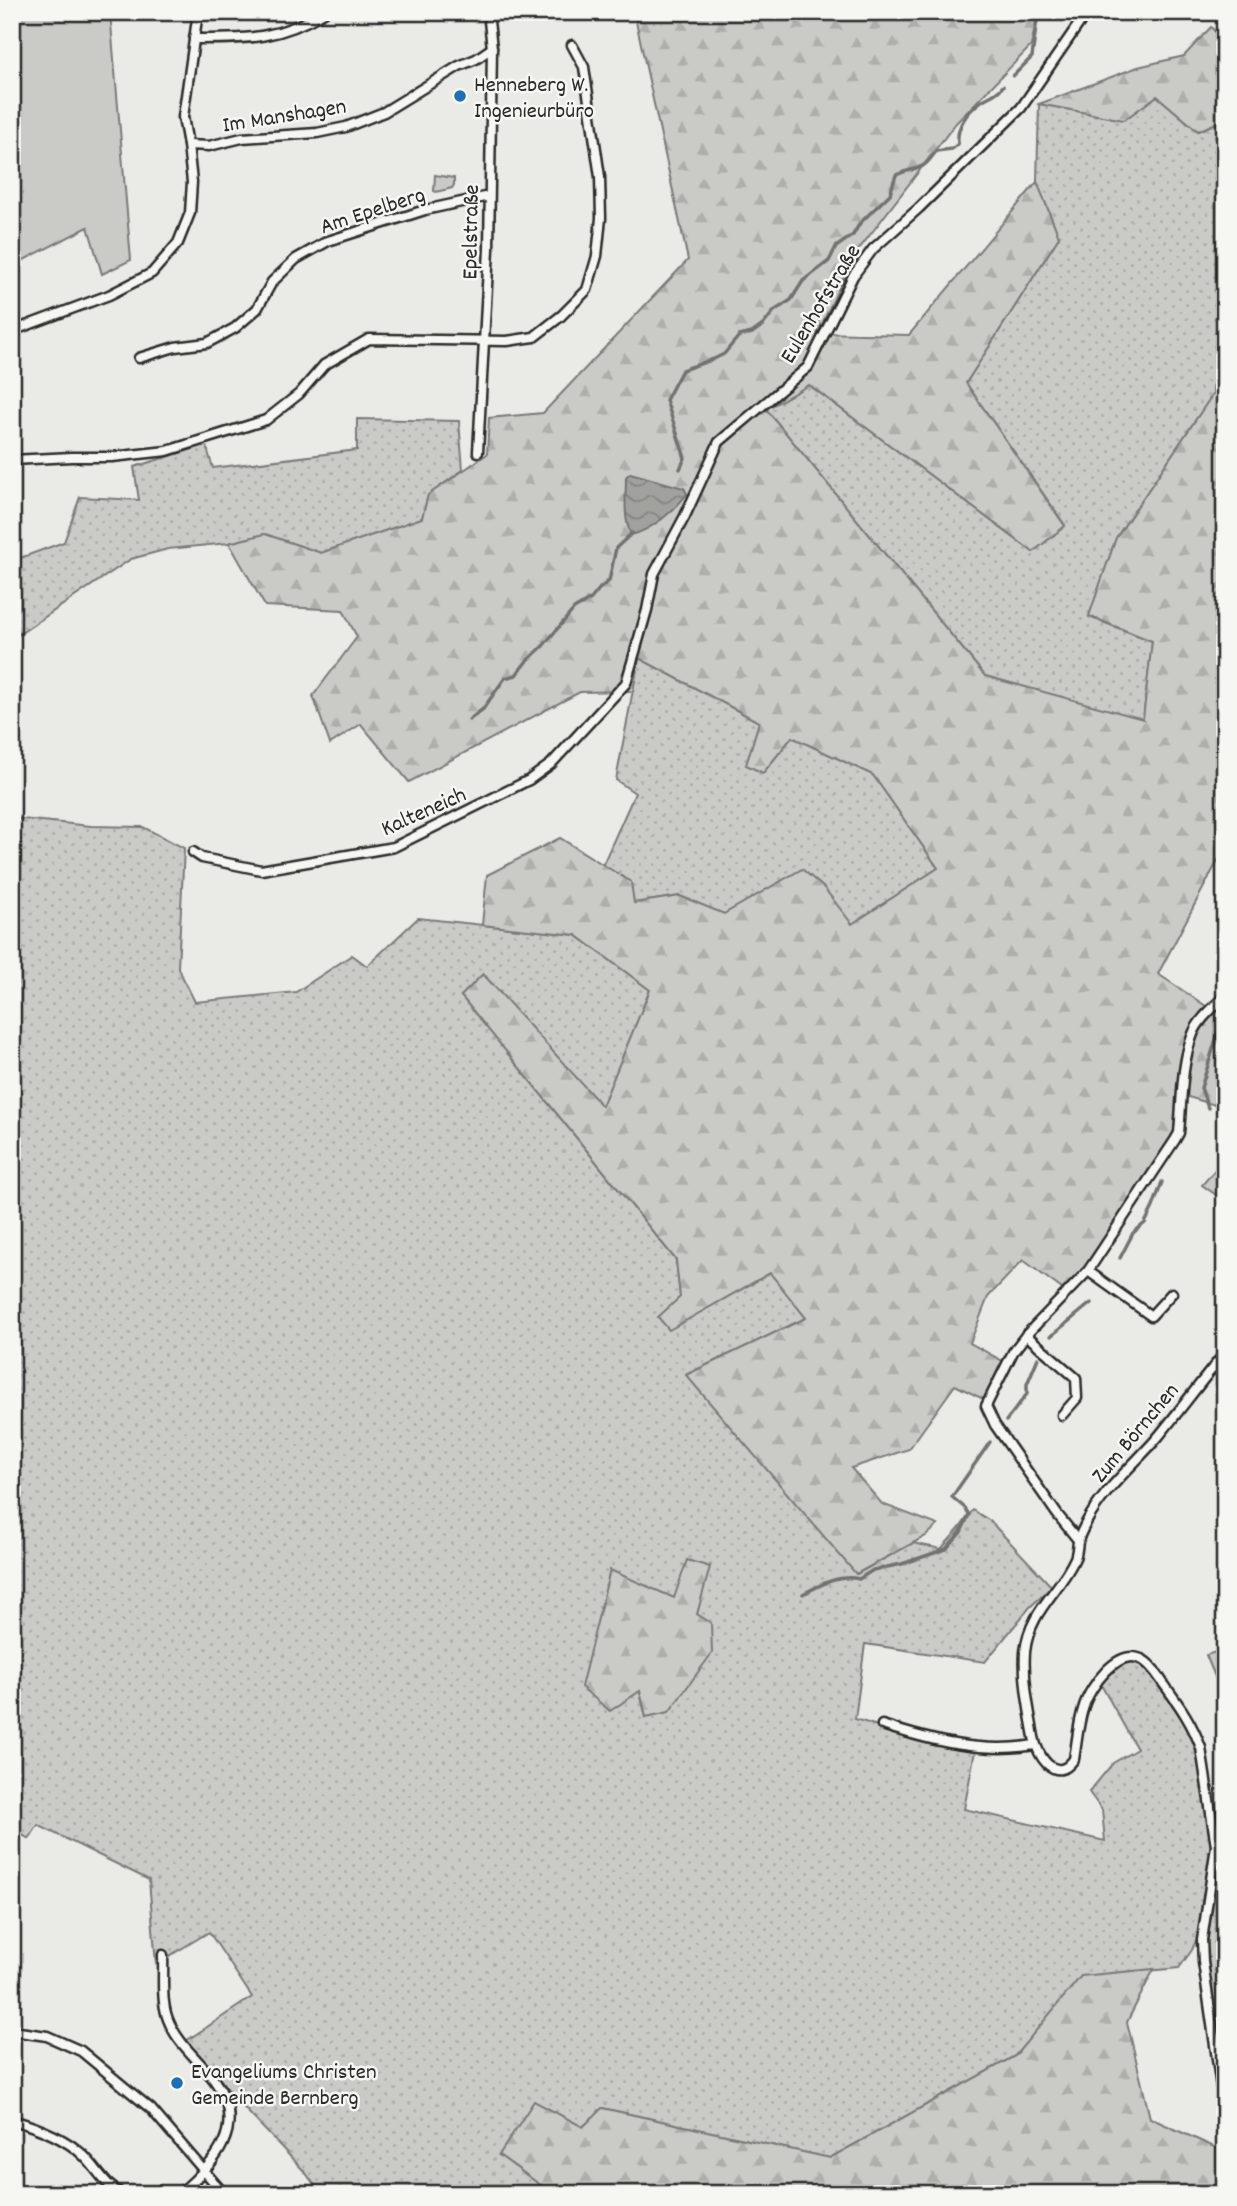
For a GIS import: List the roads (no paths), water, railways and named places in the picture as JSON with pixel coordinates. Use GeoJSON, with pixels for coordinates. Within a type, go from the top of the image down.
{"type":"FeatureCollection","features":[{"type":"Feature","properties":{"kind":"street"},"geometry":{"type":"LineString","coordinates":[[12,331],[109,295],[152,273],[178,243],[190,213],[192,182],[183,117],[198,12]]}},
{"type":"Feature","properties":{"kind":"street"},"geometry":{"type":"LineString","coordinates":[[194,39],[242,39],[272,35],[304,24],[324,12]]}},
{"type":"Feature","properties":{"kind":"street","name":"Epelstraße"},"geometry":{"type":"LineString","coordinates":[[478,452],[489,249],[492,48],[488,12]]}},
{"type":"Feature","properties":{"kind":"street","name":"Eulenhofstraße"},"geometry":{"type":"LineString","coordinates":[[626,683],[647,610],[654,574],[685,516],[719,442],[808,367],[853,276],[873,249],[919,208],[1021,107],[1087,12]]}},
{"type":"Feature","properties":{"kind":"street"},"geometry":{"type":"LineString","coordinates":[[12,460],[112,457],[167,451],[266,420],[299,394],[324,365],[369,339],[508,341],[534,337],[561,316],[587,290],[597,256],[601,218],[600,177],[584,67],[572,45]]}},
{"type":"Feature","properties":{"kind":"street","name":"Im Manshagen"},"geometry":{"type":"LineString","coordinates":[[188,145],[209,146],[242,138],[317,133],[346,127],[384,112],[492,48]]}},
{"type":"Feature","properties":{"kind":"street","name":"Am Epelberg"},"geometry":{"type":"LineString","coordinates":[[139,358],[175,347],[207,343],[235,328],[257,309],[272,282],[296,259],[328,241],[425,210],[489,195]]}},
{"type":"Feature","properties":{"kind":"street","name":"Kalteneich"},"geometry":{"type":"LineString","coordinates":[[193,852],[202,858],[261,870],[394,848],[529,780],[551,764],[626,683]]}},
{"type":"Feature","properties":{"kind":"street"},"geometry":{"type":"LineString","coordinates":[[1078,1539],[1057,1514],[995,1425],[986,1406],[1013,1352],[1088,1271],[1179,1133],[1186,1062],[1193,1032],[1225,996]]}},
{"type":"Feature","properties":{"kind":"street"},"geometry":{"type":"LineString","coordinates":[[1088,1271],[1151,1316],[1172,1293]]}},
{"type":"Feature","properties":{"kind":"street"},"geometry":{"type":"LineString","coordinates":[[1026,1335],[1076,1378],[1077,1398],[1062,1415]]}},
{"type":"Feature","properties":{"kind":"street","name":"Zum Börnchen"},"geometry":{"type":"LineString","coordinates":[[1035,1745],[1025,1676],[1025,1651],[1030,1630],[1040,1609],[1076,1557],[1078,1539],[1087,1520],[1108,1490],[1157,1437],[1225,1353]]}},
{"type":"Feature","properties":{"kind":"street"},"geometry":{"type":"LineString","coordinates":[[882,1725],[919,1737],[975,1748],[1035,1745],[1044,1761],[1061,1770],[1069,1766],[1074,1759],[1085,1702],[1100,1678],[1117,1661],[1129,1656],[1140,1658],[1149,1665],[1182,1708],[1201,1748],[1216,1846],[1202,1940],[1203,1962],[1225,2103]]}},
{"type":"Feature","properties":{"kind":"street"},"geometry":{"type":"LineString","coordinates":[[163,1955],[164,2009],[170,2025],[180,2041],[215,2081],[227,2102],[229,2121],[216,2158],[178,2194]]}},
{"type":"Feature","properties":{"kind":"street"},"geometry":{"type":"LineString","coordinates":[[12,2031],[47,2036],[80,2051],[151,2109],[224,2194]]}},
{"type":"Feature","properties":{"kind":"street"},"geometry":{"type":"LineString","coordinates":[[12,2120],[41,2129],[65,2142],[82,2155],[112,2189],[122,2194]]}},
{"type":"Feature","properties":{"kind":"water"},"geometry":{"type":"Polygon","coordinates":[[[630,473],[684,488],[687,494],[662,519],[631,535],[625,506],[626,477],[630,473]]]}},
{"type":"Feature","properties":{"kind":"waterway"},"geometry":{"type":"LineString","coordinates":[[1013,76],[1032,57],[1038,12]]}},
{"type":"Feature","properties":{"kind":"waterway"},"geometry":{"type":"LineString","coordinates":[[680,469],[685,458],[666,400],[682,370],[724,354],[739,336],[752,333],[763,325],[774,311],[791,300],[803,281],[829,261],[836,247],[853,235],[860,223],[890,194],[896,175],[923,166],[936,151],[952,149],[958,144],[960,126],[966,115],[1003,86]]}},
{"type":"Feature","properties":{"kind":"waterway"},"geometry":{"type":"LineString","coordinates":[[469,720],[483,709],[505,678],[516,675],[574,609],[591,599],[609,581],[616,548],[632,533]]}},
{"type":"Feature","properties":{"kind":"waterway"},"geometry":{"type":"LineString","coordinates":[[1208,1108],[1201,1088],[1219,1030],[1225,1023]]}},
{"type":"Feature","properties":{"kind":"waterway"},"geometry":{"type":"LineString","coordinates":[[1120,1258],[1133,1233],[1145,1223],[1162,1182]]}},
{"type":"Feature","properties":{"kind":"waterway"},"geometry":{"type":"LineString","coordinates":[[1051,1336],[1091,1303]]}},
{"type":"Feature","properties":{"kind":"waterway"},"geometry":{"type":"LineString","coordinates":[[1006,1421],[1027,1394],[1027,1384],[1038,1358]]}},
{"type":"Feature","properties":{"kind":"waterway"},"geometry":{"type":"LineString","coordinates":[[803,1594],[830,1581],[859,1579],[873,1570],[902,1564],[946,1549],[961,1532],[969,1515],[952,1497],[990,1442]]}},
{"type":"Feature","properties":{"kind":"place","name":"Henneberg W. Ingenieurbüro"},"geometry":{"type":"Point","coordinates":[460,96]}},
{"type":"Feature","properties":{"kind":"place","name":"Evangeliums Christen Gemeinde Bernberg"},"geometry":{"type":"Point","coordinates":[177,2083]}}]}
